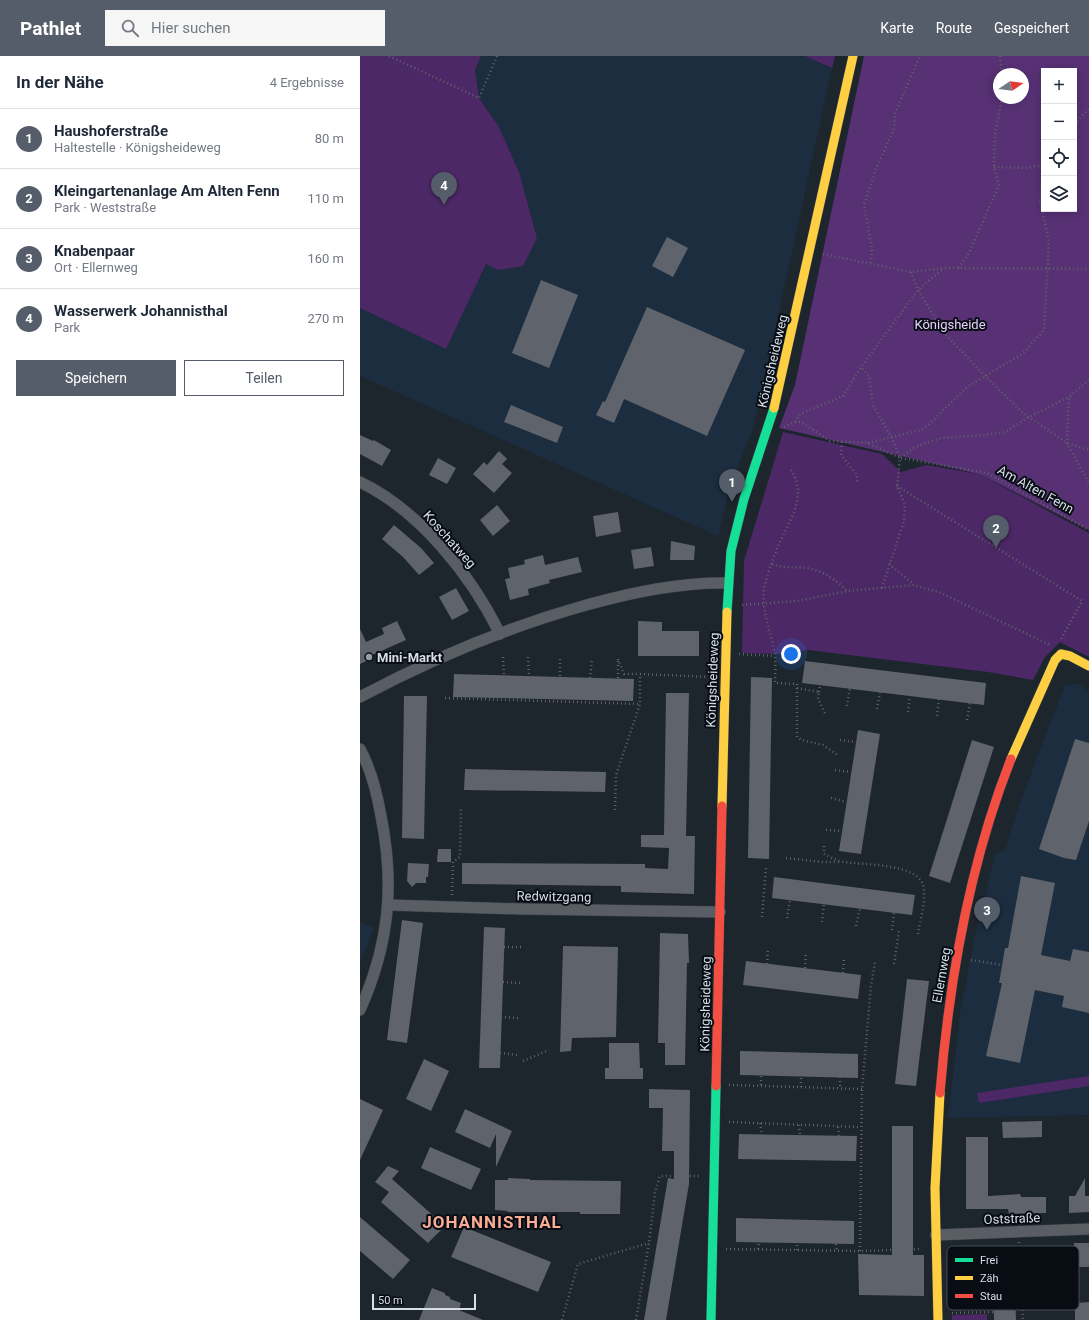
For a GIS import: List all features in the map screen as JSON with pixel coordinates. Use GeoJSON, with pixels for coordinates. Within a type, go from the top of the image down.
{"type":"FeatureCollection","features":[{"type":"Feature","properties":{"kind":"street","name":"Königsheideweg"},"geometry":{"type":"LineString","coordinates":[[711,1320],[725,678],[728,582],[731,551],[737,526],[770,424],[811,251],[853,56]]}},
{"type":"Feature","properties":{"kind":"street","name":"Koschatweg"},"geometry":{"type":"LineString","coordinates":[[360,482],[386,498],[420,524],[436,541],[474,587],[488,609],[500,634]]}},
{"type":"Feature","properties":{"kind":"street"},"geometry":{"type":"LineString","coordinates":[[360,697],[440,657],[560,613],[620,596],[653,589],[728,582]]}},
{"type":"Feature","properties":{"kind":"street"},"geometry":{"type":"LineString","coordinates":[[1058,651],[1089,666]]}},
{"type":"Feature","properties":{"kind":"street","name":"Ellernweg"},"geometry":{"type":"LineString","coordinates":[[938,1317],[936,1149],[939,1094],[946,1024],[960,940],[976,872],[996,800],[1023,728],[1058,651]]}},
{"type":"Feature","properties":{"kind":"street"},"geometry":{"type":"LineString","coordinates":[[360,749],[372,777],[384,828],[387,856],[388,905],[378,964],[360,1010]]}},
{"type":"Feature","properties":{"kind":"street","name":"Redwitzgang"},"geometry":{"type":"LineString","coordinates":[[388,905],[720,912]]}},
{"type":"Feature","properties":{"kind":"street","name":"Oststraße"},"geometry":{"type":"LineString","coordinates":[[936,1234],[1089,1229]]}},
{"type":"Feature","properties":{"kind":"path"},"geometry":{"type":"LineString","coordinates":[[389,56],[479,98],[497,56]]}},
{"type":"Feature","properties":{"kind":"path"},"geometry":{"type":"LineString","coordinates":[[872,264],[872,249],[864,205],[876,169],[894,130],[895,113],[920,56]]}},
{"type":"Feature","properties":{"kind":"path"},"geometry":{"type":"LineString","coordinates":[[1000,56],[1001,68]]}},
{"type":"Feature","properties":{"kind":"path"},"geometry":{"type":"LineString","coordinates":[[959,268],[970,251],[999,185],[994,167],[995,134],[1001,104]]}},
{"type":"Feature","properties":{"kind":"path"},"geometry":{"type":"LineString","coordinates":[[1077,121],[1089,109]]}},
{"type":"Feature","properties":{"kind":"path"},"geometry":{"type":"LineString","coordinates":[[994,167],[1026,168],[1041,166]]}},
{"type":"Feature","properties":{"kind":"path"},"geometry":{"type":"LineString","coordinates":[[770,424],[784,427],[795,422],[801,422],[830,441],[868,443],[892,438],[924,429],[967,387],[984,375],[1022,354],[1044,330],[1049,268],[1049,242],[1040,201],[1043,176]]}},
{"type":"Feature","properties":{"kind":"path"},"geometry":{"type":"LineString","coordinates":[[811,251],[911,272],[944,268],[1089,268]]}},
{"type":"Feature","properties":{"kind":"path"},"geometry":{"type":"LineString","coordinates":[[795,422],[800,414],[843,396],[861,367],[918,290],[944,268]]}},
{"type":"Feature","properties":{"kind":"path"},"geometry":{"type":"LineString","coordinates":[[911,272],[918,290],[946,335],[984,375],[1029,417],[1067,443],[1089,450]]}},
{"type":"Feature","properties":{"kind":"path"},"geometry":{"type":"LineString","coordinates":[[861,367],[869,376],[873,404],[892,438],[900,458],[897,486],[905,504],[904,521],[882,588]]}},
{"type":"Feature","properties":{"kind":"path"},"geometry":{"type":"LineString","coordinates":[[1089,380],[1068,397],[1067,443],[1089,483]]}},
{"type":"Feature","properties":{"kind":"path"},"geometry":{"type":"LineString","coordinates":[[900,458],[915,447],[941,438],[1005,432],[1029,417],[1071,396]]}},
{"type":"Feature","properties":{"kind":"path"},"geometry":{"type":"LineString","coordinates":[[842,442],[841,455],[857,474],[857,484]]}},
{"type":"Feature","properties":{"kind":"path","name":"Am Alten Fenn"},"geometry":{"type":"LineString","coordinates":[[868,443],[900,458],[988,473],[1089,530]]}},
{"type":"Feature","properties":{"kind":"path"},"geometry":{"type":"LineString","coordinates":[[791,470],[798,480],[798,497],[792,518],[764,586],[765,605],[775,656],[775,683],[797,684],[797,737],[802,740],[823,745],[838,755]]}},
{"type":"Feature","properties":{"kind":"path"},"geometry":{"type":"LineString","coordinates":[[889,564],[914,584],[941,593],[1058,651],[1082,601],[897,486]]}},
{"type":"Feature","properties":{"kind":"path"},"geometry":{"type":"LineString","coordinates":[[772,564],[782,568],[805,568],[816,570],[829,576],[848,591]]}},
{"type":"Feature","properties":{"kind":"path"},"geometry":{"type":"LineString","coordinates":[[727,604],[765,605],[797,601],[848,591],[914,584]]}},
{"type":"Feature","properties":{"kind":"path"},"geometry":{"type":"LineString","coordinates":[[726,654],[775,656]]}},
{"type":"Feature","properties":{"kind":"path"},"geometry":{"type":"LineString","coordinates":[[503,657],[504,675]]}},
{"type":"Feature","properties":{"kind":"path"},"geometry":{"type":"LineString","coordinates":[[528,657],[529,676]]}},
{"type":"Feature","properties":{"kind":"path"},"geometry":{"type":"LineString","coordinates":[[560,658],[560,676]]}},
{"type":"Feature","properties":{"kind":"path"},"geometry":{"type":"LineString","coordinates":[[590,678],[592,659]]}},
{"type":"Feature","properties":{"kind":"path"},"geometry":{"type":"LineString","coordinates":[[618,678],[618,659],[624,674],[725,678]]}},
{"type":"Feature","properties":{"kind":"path"},"geometry":{"type":"LineString","coordinates":[[615,810],[616,775],[640,704],[640,674]]}},
{"type":"Feature","properties":{"kind":"path"},"geometry":{"type":"LineString","coordinates":[[820,684],[818,698],[825,713]]}},
{"type":"Feature","properties":{"kind":"path"},"geometry":{"type":"LineString","coordinates":[[797,688],[819,692]]}},
{"type":"Feature","properties":{"kind":"path"},"geometry":{"type":"LineString","coordinates":[[847,706],[850,688]]}},
{"type":"Feature","properties":{"kind":"path"},"geometry":{"type":"LineString","coordinates":[[878,709],[880,692]]}},
{"type":"Feature","properties":{"kind":"path"},"geometry":{"type":"LineString","coordinates":[[908,712],[910,696]]}},
{"type":"Feature","properties":{"kind":"path"},"geometry":{"type":"LineString","coordinates":[[445,698],[640,704]]}},
{"type":"Feature","properties":{"kind":"path"},"geometry":{"type":"LineString","coordinates":[[937,716],[939,699]]}},
{"type":"Feature","properties":{"kind":"path"},"geometry":{"type":"LineString","coordinates":[[967,720],[970,703]]}},
{"type":"Feature","properties":{"kind":"path"},"geometry":{"type":"LineString","coordinates":[[840,740],[856,742]]}},
{"type":"Feature","properties":{"kind":"path"},"geometry":{"type":"LineString","coordinates":[[835,770],[851,772]]}},
{"type":"Feature","properties":{"kind":"path"},"geometry":{"type":"LineString","coordinates":[[831,798],[846,802]]}},
{"type":"Feature","properties":{"kind":"path"},"geometry":{"type":"LineString","coordinates":[[452,907],[453,862],[460,857],[461,807]]}},
{"type":"Feature","properties":{"kind":"path"},"geometry":{"type":"LineString","coordinates":[[826,830],[842,831]]}},
{"type":"Feature","properties":{"kind":"path"},"geometry":{"type":"LineString","coordinates":[[824,846],[824,854],[843,862]]}},
{"type":"Feature","properties":{"kind":"path"},"geometry":{"type":"LineString","coordinates":[[786,858],[822,862],[873,864],[904,870],[919,878],[923,884],[924,894],[918,934]]}},
{"type":"Feature","properties":{"kind":"path"},"geometry":{"type":"LineString","coordinates":[[762,917],[766,868]]}},
{"type":"Feature","properties":{"kind":"path"},"geometry":{"type":"LineString","coordinates":[[787,918],[790,900]]}},
{"type":"Feature","properties":{"kind":"path"},"geometry":{"type":"LineString","coordinates":[[822,922],[824,904]]}},
{"type":"Feature","properties":{"kind":"path"},"geometry":{"type":"LineString","coordinates":[[856,926],[860,909]]}},
{"type":"Feature","properties":{"kind":"path"},"geometry":{"type":"LineString","coordinates":[[892,930],[894,913]]}},
{"type":"Feature","properties":{"kind":"path"},"geometry":{"type":"LineString","coordinates":[[894,964],[899,931]]}},
{"type":"Feature","properties":{"kind":"path"},"geometry":{"type":"LineString","coordinates":[[504,947],[521,948]]}},
{"type":"Feature","properties":{"kind":"path"},"geometry":{"type":"LineString","coordinates":[[767,964],[768,948]]}},
{"type":"Feature","properties":{"kind":"path"},"geometry":{"type":"LineString","coordinates":[[805,968],[806,953]]}},
{"type":"Feature","properties":{"kind":"path"},"geometry":{"type":"LineString","coordinates":[[843,973],[844,958]]}},
{"type":"Feature","properties":{"kind":"path"},"geometry":{"type":"LineString","coordinates":[[979,961],[1002,965]]}},
{"type":"Feature","properties":{"kind":"path"},"geometry":{"type":"LineString","coordinates":[[860,1251],[860,1127],[870,986],[875,962]]}},
{"type":"Feature","properties":{"kind":"path"},"geometry":{"type":"LineString","coordinates":[[503,982],[520,982]]}},
{"type":"Feature","properties":{"kind":"path"},"geometry":{"type":"LineString","coordinates":[[501,1017],[518,1018]]}},
{"type":"Feature","properties":{"kind":"path"},"geometry":{"type":"LineString","coordinates":[[523,1062],[549,1050]]}},
{"type":"Feature","properties":{"kind":"path"},"geometry":{"type":"LineString","coordinates":[[500,1053],[517,1055]]}},
{"type":"Feature","properties":{"kind":"path"},"geometry":{"type":"LineString","coordinates":[[761,1076],[761,1086]]}},
{"type":"Feature","properties":{"kind":"path"},"geometry":{"type":"LineString","coordinates":[[801,1076],[801,1088]]}},
{"type":"Feature","properties":{"kind":"path"},"geometry":{"type":"LineString","coordinates":[[840,1077],[840,1089]]}},
{"type":"Feature","properties":{"kind":"path"},"geometry":{"type":"LineString","coordinates":[[716,1085],[862,1089]]}},
{"type":"Feature","properties":{"kind":"path"},"geometry":{"type":"LineString","coordinates":[[716,1122],[860,1127]]}},
{"type":"Feature","properties":{"kind":"path"},"geometry":{"type":"LineString","coordinates":[[760,1123],[762,1134]]}},
{"type":"Feature","properties":{"kind":"path"},"geometry":{"type":"LineString","coordinates":[[800,1125],[800,1135]]}},
{"type":"Feature","properties":{"kind":"path"},"geometry":{"type":"LineString","coordinates":[[838,1127],[839,1136]]}},
{"type":"Feature","properties":{"kind":"path"},"geometry":{"type":"LineString","coordinates":[[636,1320],[650,1243],[655,1192],[660,1176],[715,1177]]}},
{"type":"Feature","properties":{"kind":"path"},"geometry":{"type":"LineString","coordinates":[[1018,1232],[1019,1246]]}},
{"type":"Feature","properties":{"kind":"path"},"geometry":{"type":"LineString","coordinates":[[758,1242],[758,1249]]}},
{"type":"Feature","properties":{"kind":"path"},"geometry":{"type":"LineString","coordinates":[[562,1320],[578,1264],[650,1243]]}},
{"type":"Feature","properties":{"kind":"path"},"geometry":{"type":"LineString","coordinates":[[797,1243],[797,1250]]}},
{"type":"Feature","properties":{"kind":"path"},"geometry":{"type":"LineString","coordinates":[[836,1244],[837,1250]]}},
{"type":"Feature","properties":{"kind":"path"},"geometry":{"type":"LineString","coordinates":[[713,1248],[860,1251],[936,1248]]}},
{"type":"Feature","properties":{"kind":"path"},"geometry":{"type":"LineString","coordinates":[[937,1276],[947,1276]]}},
{"type":"Feature","properties":{"kind":"path"},"geometry":{"type":"LineString","coordinates":[[1022,1310],[1022,1320]]}},
{"type":"Feature","properties":{"kind":"path"},"geometry":{"type":"LineString","coordinates":[[938,1317],[994,1312]]}},
{"type":"Feature","properties":{"kind":"shaded area"},"geometry":{"type":"Polygon","coordinates":[[[360,56],[481,56],[475,70],[479,98],[499,127],[519,172],[537,238],[523,266],[498,270],[486,264],[446,349],[360,308],[360,56]]]}},
{"type":"Feature","properties":{"kind":"shaded area"},"geometry":{"type":"Polygon","coordinates":[[[481,56],[805,56],[832,68],[752,432],[731,483],[718,536],[360,376],[360,308],[446,348],[486,264],[537,238],[519,172],[499,127],[479,98],[475,70],[481,56]]]}},
{"type":"Feature","properties":{"kind":"shaded area"},"geometry":{"type":"Polygon","coordinates":[[[805,56],[835,56],[832,68],[805,56]]]}},
{"type":"Feature","properties":{"kind":"shaded area"},"geometry":{"type":"Polygon","coordinates":[[[783,432],[882,454],[901,472],[926,465],[979,474],[1089,533],[1089,657],[1060,642],[1045,657],[1033,680],[988,672],[808,650],[777,654],[742,653],[744,561],[783,432]]]}},
{"type":"Feature","properties":{"kind":"shaded area"},"geometry":{"type":"Polygon","coordinates":[[[1078,684],[1089,691],[1089,1115],[948,1118],[960,1013],[976,930],[995,854],[1005,850],[1019,805],[1065,685],[1078,684]]]}},
{"type":"Feature","properties":{"kind":"shaded area"},"geometry":{"type":"Polygon","coordinates":[[[360,922],[374,928],[360,963],[360,922]]]}},
{"type":"Feature","properties":{"kind":"shaded area"},"geometry":{"type":"Polygon","coordinates":[[[1089,1076],[1089,1086],[979,1103],[977,1093],[1089,1076]]]}},
{"type":"Feature","properties":{"kind":"shaded area"},"geometry":{"type":"Polygon","coordinates":[[[987,1314],[987,1320],[952,1320],[952,1315],[987,1314]]]}},
{"type":"Feature","properties":{"kind":"green space","name":"Königsheide"},"geometry":{"type":"Polygon","coordinates":[[[864,56],[1089,56],[1089,530],[979,474],[779,428],[795,385],[864,56]]]}},
{"type":"Feature","properties":{"kind":"building"},"geometry":{"type":"Polygon","coordinates":[[[667,237],[688,248],[673,277],[652,266],[667,237]]]}},
{"type":"Feature","properties":{"kind":"building"},"geometry":{"type":"Polygon","coordinates":[[[541,280],[578,295],[549,368],[512,353],[541,280]]]}},
{"type":"Feature","properties":{"kind":"building"},"geometry":{"type":"Polygon","coordinates":[[[647,307],[745,350],[707,436],[624,399],[614,423],[596,415],[603,401],[605,402],[647,307]]]}},
{"type":"Feature","properties":{"kind":"building"},"geometry":{"type":"Polygon","coordinates":[[[511,405],[563,427],[557,443],[504,422],[511,405]]]}},
{"type":"Feature","properties":{"kind":"building"},"geometry":{"type":"Polygon","coordinates":[[[360,435],[373,441],[374,440],[391,450],[382,466],[360,454],[360,435]]]}},
{"type":"Feature","properties":{"kind":"building"},"geometry":{"type":"Polygon","coordinates":[[[499,451],[507,459],[502,464],[512,473],[494,493],[473,474],[484,462],[487,465],[499,451]]]}},
{"type":"Feature","properties":{"kind":"building"},"geometry":{"type":"Polygon","coordinates":[[[438,458],[456,468],[447,484],[429,475],[438,458]]]}},
{"type":"Feature","properties":{"kind":"building"},"geometry":{"type":"Polygon","coordinates":[[[497,505],[510,521],[493,536],[480,520],[497,505]]]}},
{"type":"Feature","properties":{"kind":"building"},"geometry":{"type":"Polygon","coordinates":[[[618,512],[621,532],[596,537],[593,516],[618,512]]]}},
{"type":"Feature","properties":{"kind":"building"},"geometry":{"type":"Polygon","coordinates":[[[394,525],[421,548],[434,563],[419,575],[403,557],[382,539],[394,525]]]}},
{"type":"Feature","properties":{"kind":"building"},"geometry":{"type":"Polygon","coordinates":[[[671,541],[695,546],[694,560],[670,560],[671,541]]]}},
{"type":"Feature","properties":{"kind":"building"},"geometry":{"type":"Polygon","coordinates":[[[651,547],[654,566],[634,569],[631,550],[651,547]]]}},
{"type":"Feature","properties":{"kind":"building"},"geometry":{"type":"Polygon","coordinates":[[[543,555],[545,565],[578,557],[582,572],[549,580],[550,583],[528,589],[529,595],[510,600],[505,579],[510,578],[508,568],[525,564],[524,560],[543,555]]]}},
{"type":"Feature","properties":{"kind":"building"},"geometry":{"type":"Polygon","coordinates":[[[456,588],[469,611],[452,620],[439,597],[456,588]]]}},
{"type":"Feature","properties":{"kind":"building"},"geometry":{"type":"Polygon","coordinates":[[[397,621],[406,640],[372,655],[373,658],[360,664],[360,629],[366,642],[384,634],[382,628],[397,621]]]}},
{"type":"Feature","properties":{"kind":"building"},"geometry":{"type":"Polygon","coordinates":[[[638,621],[662,622],[662,631],[699,631],[699,656],[638,656],[638,621]]]}},
{"type":"Feature","properties":{"kind":"building"},"geometry":{"type":"Polygon","coordinates":[[[805,661],[986,683],[984,705],[802,683],[805,661]]]}},
{"type":"Feature","properties":{"kind":"building"},"geometry":{"type":"Polygon","coordinates":[[[454,674],[634,679],[633,701],[453,697],[454,674]]]}},
{"type":"Feature","properties":{"kind":"building"},"geometry":{"type":"Polygon","coordinates":[[[751,677],[772,678],[769,859],[748,858],[751,677]]]}},
{"type":"Feature","properties":{"kind":"building"},"geometry":{"type":"Polygon","coordinates":[[[666,693],[689,693],[686,836],[695,836],[694,894],[621,892],[621,886],[462,884],[462,863],[645,864],[645,868],[668,869],[669,848],[641,847],[641,835],[664,835],[666,693]]]}},
{"type":"Feature","properties":{"kind":"building"},"geometry":{"type":"Polygon","coordinates":[[[404,696],[427,696],[424,839],[402,838],[404,696]]]}},
{"type":"Feature","properties":{"kind":"building"},"geometry":{"type":"Polygon","coordinates":[[[858,730],[880,734],[861,854],[839,851],[858,730]]]}},
{"type":"Feature","properties":{"kind":"building"},"geometry":{"type":"Polygon","coordinates":[[[1075,739],[1089,743],[1089,821],[1076,860],[1064,858],[1039,849],[1075,739]]]}},
{"type":"Feature","properties":{"kind":"building"},"geometry":{"type":"Polygon","coordinates":[[[972,740],[994,747],[950,883],[929,876],[972,740]]]}},
{"type":"Feature","properties":{"kind":"building"},"geometry":{"type":"Polygon","coordinates":[[[465,769],[606,772],[605,792],[464,790],[465,769]]]}},
{"type":"Feature","properties":{"kind":"building"},"geometry":{"type":"Polygon","coordinates":[[[438,849],[451,849],[451,862],[437,862],[438,849]]]}},
{"type":"Feature","properties":{"kind":"building"},"geometry":{"type":"Polygon","coordinates":[[[408,863],[429,864],[426,883],[416,883],[412,887],[407,881],[408,863]]]}},
{"type":"Feature","properties":{"kind":"building"},"geometry":{"type":"Polygon","coordinates":[[[1021,876],[1055,883],[1041,955],[1070,961],[1073,949],[1089,952],[1089,1013],[1062,1007],[1064,996],[1035,990],[1020,1063],[986,1056],[1002,983],[999,983],[1005,948],[1008,948],[1021,876]]]}},
{"type":"Feature","properties":{"kind":"building"},"geometry":{"type":"Polygon","coordinates":[[[774,877],[915,895],[912,915],[772,898],[774,877]]]}},
{"type":"Feature","properties":{"kind":"building"},"geometry":{"type":"Polygon","coordinates":[[[402,920],[423,923],[407,1043],[387,1040],[402,920]]]}},
{"type":"Feature","properties":{"kind":"building"},"geometry":{"type":"Polygon","coordinates":[[[484,927],[505,928],[500,1068],[479,1068],[484,927]]]}},
{"type":"Feature","properties":{"kind":"building"},"geometry":{"type":"Polygon","coordinates":[[[660,933],[688,934],[689,963],[687,963],[685,1065],[665,1065],[665,1043],[658,1043],[660,933]]]}},
{"type":"Feature","properties":{"kind":"building"},"geometry":{"type":"Polygon","coordinates":[[[563,946],[618,947],[616,1037],[572,1038],[571,1051],[560,1052],[563,946]]]}},
{"type":"Feature","properties":{"kind":"building"},"geometry":{"type":"Polygon","coordinates":[[[746,961],[861,975],[858,999],[743,985],[746,961]]]}},
{"type":"Feature","properties":{"kind":"building"},"geometry":{"type":"Polygon","coordinates":[[[907,979],[929,981],[916,1086],[895,1084],[907,979]]]}},
{"type":"Feature","properties":{"kind":"building"},"geometry":{"type":"Polygon","coordinates":[[[609,1043],[639,1043],[640,1068],[643,1068],[643,1079],[605,1079],[605,1068],[609,1068],[609,1043]]]}},
{"type":"Feature","properties":{"kind":"building"},"geometry":{"type":"Polygon","coordinates":[[[740,1051],[858,1054],[858,1078],[740,1075],[740,1051]]]}},
{"type":"Feature","properties":{"kind":"building"},"geometry":{"type":"Polygon","coordinates":[[[424,1059],[449,1071],[431,1111],[406,1099],[424,1059]]]}},
{"type":"Feature","properties":{"kind":"building"},"geometry":{"type":"Polygon","coordinates":[[[649,1089],[690,1090],[689,1184],[666,1320],[644,1320],[668,1178],[674,1179],[674,1151],[662,1151],[663,1108],[649,1108],[649,1089]]]}},
{"type":"Feature","properties":{"kind":"building"},"geometry":{"type":"Polygon","coordinates":[[[360,1099],[383,1110],[360,1160],[360,1099]]]}},
{"type":"Feature","properties":{"kind":"building"},"geometry":{"type":"Polygon","coordinates":[[[465,1109],[512,1131],[496,1167],[496,1134],[490,1148],[455,1132],[465,1109]]]}},
{"type":"Feature","properties":{"kind":"building"},"geometry":{"type":"Polygon","coordinates":[[[1042,1121],[1042,1137],[1003,1138],[1002,1122],[1042,1121]]]}},
{"type":"Feature","properties":{"kind":"building"},"geometry":{"type":"Polygon","coordinates":[[[892,1126],[913,1126],[913,1255],[924,1255],[924,1296],[859,1295],[858,1254],[892,1255],[892,1126]]]}},
{"type":"Feature","properties":{"kind":"building"},"geometry":{"type":"Polygon","coordinates":[[[739,1134],[857,1136],[856,1161],[738,1159],[739,1134]]]}},
{"type":"Feature","properties":{"kind":"building"},"geometry":{"type":"Polygon","coordinates":[[[966,1137],[988,1137],[988,1196],[1020,1194],[1021,1197],[1046,1197],[1046,1213],[1009,1214],[1008,1209],[966,1209],[966,1137]]]}},
{"type":"Feature","properties":{"kind":"building"},"geometry":{"type":"Polygon","coordinates":[[[430,1147],[481,1169],[471,1190],[421,1168],[430,1147]]]}},
{"type":"Feature","properties":{"kind":"building"},"geometry":{"type":"Polygon","coordinates":[[[388,1166],[399,1171],[392,1179],[445,1226],[428,1243],[381,1202],[389,1192],[375,1182],[388,1166]]]}},
{"type":"Feature","properties":{"kind":"building"},"geometry":{"type":"Polygon","coordinates":[[[508,1178],[530,1180],[621,1181],[620,1214],[580,1214],[580,1212],[507,1212],[508,1211],[495,1210],[495,1180],[508,1180],[508,1178]]]}},
{"type":"Feature","properties":{"kind":"building"},"geometry":{"type":"Polygon","coordinates":[[[1085,1178],[1085,1196],[1089,1196],[1089,1212],[1069,1213],[1069,1196],[1075,1196],[1085,1178]]]}},
{"type":"Feature","properties":{"kind":"building"},"geometry":{"type":"Polygon","coordinates":[[[360,1217],[410,1260],[393,1279],[360,1251],[360,1217]]]}},
{"type":"Feature","properties":{"kind":"building"},"geometry":{"type":"Polygon","coordinates":[[[736,1218],[854,1221],[854,1244],[736,1242],[736,1218]]]}},
{"type":"Feature","properties":{"kind":"building"},"geometry":{"type":"Polygon","coordinates":[[[464,1227],[551,1262],[538,1292],[451,1257],[464,1227]]]}},
{"type":"Feature","properties":{"kind":"building"},"geometry":{"type":"Polygon","coordinates":[[[1074,1243],[1089,1243],[1089,1267],[1079,1267],[1079,1246],[1074,1246],[1074,1243]]]}},
{"type":"Feature","properties":{"kind":"building"},"geometry":{"type":"Polygon","coordinates":[[[432,1288],[445,1293],[445,1295],[450,1297],[450,1299],[461,1303],[459,1310],[483,1320],[419,1320],[432,1288]]]}},
{"type":"Feature","properties":{"kind":"building"},"geometry":{"type":"Polygon","coordinates":[[[1089,1302],[1089,1320],[1075,1320],[1075,1310],[1079,1310],[1079,1303],[1089,1302]]]}},
{"type":"Feature","properties":{"kind":"building"},"geometry":{"type":"Polygon","coordinates":[[[994,1310],[1016,1310],[1016,1320],[994,1320],[994,1310]]]}},
{"type":"Feature","properties":{"kind":"traffic: fast"},"geometry":{"type":"LineString","coordinates":[[727,612],[731,551],[744,499],[774,408]]}},
{"type":"Feature","properties":{"kind":"traffic: fast"},"geometry":{"type":"LineString","coordinates":[[711,1320],[716,1086]]}},
{"type":"Feature","properties":{"kind":"traffic: slow"},"geometry":{"type":"LineString","coordinates":[[774,408],[853,56]]}},
{"type":"Feature","properties":{"kind":"traffic: slow"},"geometry":{"type":"LineString","coordinates":[[722,806],[727,612]]}},
{"type":"Feature","properties":{"kind":"traffic: slow"},"geometry":{"type":"LineString","coordinates":[[1011,759],[1055,660],[1061,654],[1070,656],[1089,666]]}},
{"type":"Feature","properties":{"kind":"traffic: slow"},"geometry":{"type":"LineString","coordinates":[[938,1320],[935,1188],[940,1093]]}},
{"type":"Feature","properties":{"kind":"traffic: jam"},"geometry":{"type":"LineString","coordinates":[[940,1093],[949,1008],[963,924],[983,840],[1011,759]]}},
{"type":"Feature","properties":{"kind":"traffic: jam"},"geometry":{"type":"LineString","coordinates":[[716,1086],[722,806]]}},
{"type":"Feature","properties":{"kind":"place","name":"Wasserwerk Johannisthal"},"geometry":{"type":"Point","coordinates":[444,205]}},
{"type":"Feature","properties":{"kind":"place","name":"Haushoferstraße"},"geometry":{"type":"Point","coordinates":[732,502]}},
{"type":"Feature","properties":{"kind":"place","name":"Kleingartenanlage Am Alten Fenn"},"geometry":{"type":"Point","coordinates":[996,548]}},
{"type":"Feature","properties":{"kind":"place","name":"Mini-Markt"},"geometry":{"type":"Point","coordinates":[369,657]}},
{"type":"Feature","properties":{"kind":"place","name":"Knabenpaar"},"geometry":{"type":"Point","coordinates":[987,930]}},
{"type":"Feature","properties":{"kind":"district","name":"JOHANNISTHAL"},"geometry":{"type":"Point","coordinates":[492,1222]}}]}
